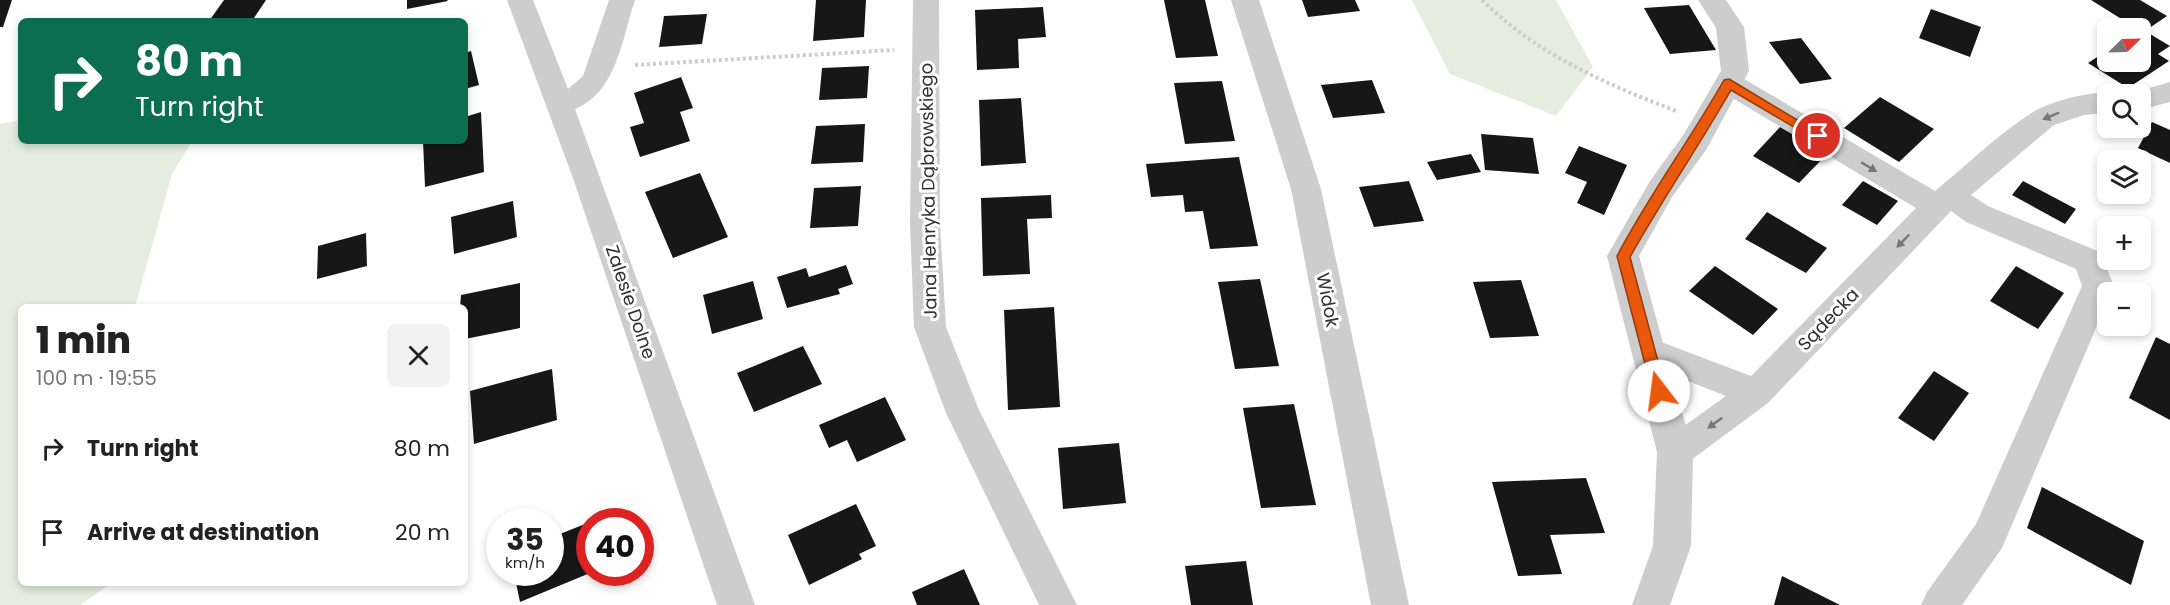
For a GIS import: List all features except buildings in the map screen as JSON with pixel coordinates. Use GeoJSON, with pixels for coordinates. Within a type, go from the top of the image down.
{"type":"FeatureCollection","features":[{"type":"Feature","properties":{"kind":"street","name":"Zalesie Dolne"},"geometry":{"type":"LineString","coordinates":[[520,0],[736,605]]}},
{"type":"Feature","properties":{"kind":"street"},"geometry":{"type":"LineString","coordinates":[[559,104],[577,97],[595,81],[622,0]]}},
{"type":"Feature","properties":{"kind":"street","name":"Jana Henryka Dąbrowskiego"},"geometry":{"type":"LineString","coordinates":[[926,0],[926,281],[930,327],[963,413],[1058,605]]}},
{"type":"Feature","properties":{"kind":"street","name":"Widok"},"geometry":{"type":"LineString","coordinates":[[1245,0],[1306,189],[1390,605]]}},
{"type":"Feature","properties":{"kind":"street"},"geometry":{"type":"LineString","coordinates":[[1651,605],[1672,546],[1675,452],[1623,256],[1661,189],[1695,142],[1704,122],[1735,71],[1730,27],[1712,0]]}},
{"type":"Feature","properties":{"kind":"street"},"geometry":{"type":"LineString","coordinates":[[1729,83],[1943,201],[2089,261],[2098,286],[1989,536],[1940,605]]}},
{"type":"Feature","properties":{"kind":"street"},"geometry":{"type":"LineString","coordinates":[[2151,97],[2170,92]]}},
{"type":"Feature","properties":{"kind":"street","name":"Sądecka"},"geometry":{"type":"LineString","coordinates":[[1675,452],[1756,393],[1943,201],[2044,118],[2083,105],[2097,104]]}},
{"type":"Feature","properties":{"kind":"street"},"geometry":{"type":"LineString","coordinates":[[1648,351],[1756,393]]}},
{"type":"Feature","properties":{"kind":"path"},"geometry":{"type":"LineString","coordinates":[[1482,0],[1503,23],[1530,45],[1610,85],[1704,122]]}},
{"type":"Feature","properties":{"kind":"path"},"geometry":{"type":"LineString","coordinates":[[601,66],[925,49]]}},
{"type":"Feature","properties":{"kind":"green space"},"geometry":{"type":"Polygon","coordinates":[[[1412,0],[1556,0],[1593,67],[1556,116],[1450,74],[1412,0]]]}},
{"type":"Feature","properties":{"kind":"green space"},"geometry":{"type":"Polygon","coordinates":[[[18,121],[18,144],[190,144],[172,174],[136,304],[18,304],[18,586],[107,586],[80,605],[0,605],[0,124],[18,121]]]}},
{"type":"Feature","properties":{"kind":"route"},"geometry":{"type":"LineString","coordinates":[[1659,391],[1623,256],[1661,189],[1695,142],[1704,122],[1729,83],[1818,136]]}}]}
